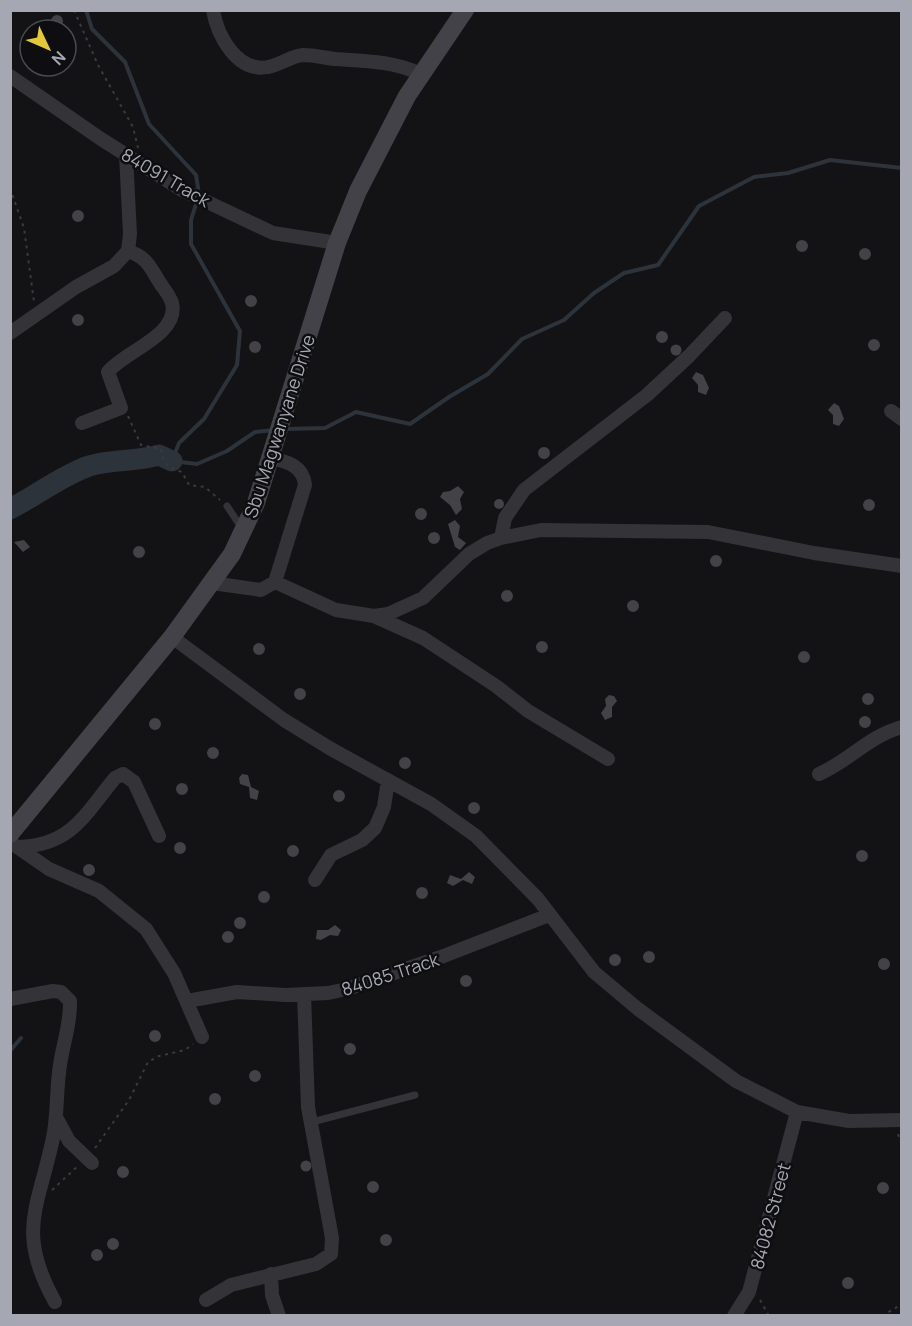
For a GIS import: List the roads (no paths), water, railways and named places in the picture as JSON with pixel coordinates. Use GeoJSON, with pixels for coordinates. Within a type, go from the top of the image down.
{"type":"FeatureCollection","features":[{"type":"Feature","properties":{"kind":"main road","name":"Sbu Magwanyane Drive"},"geometry":{"type":"LineString","coordinates":[[14,841],[172,637],[212,583],[244,532],[273,453],[337,243],[382,143],[421,74],[465,10]]}},
{"type":"Feature","properties":{"kind":"street"},"geometry":{"type":"LineString","coordinates":[[213,10],[216,30],[227,48],[254,66],[271,67],[287,59],[306,55],[391,63],[421,74]]}},
{"type":"Feature","properties":{"kind":"street","name":"84091 Track"},"geometry":{"type":"LineString","coordinates":[[10,76],[126,155],[198,197],[273,233],[337,243]]}},
{"type":"Feature","properties":{"kind":"street"},"geometry":{"type":"LineString","coordinates":[[10,333],[93,276],[114,266],[128,251],[130,234],[126,155]]}},
{"type":"Feature","properties":{"kind":"street"},"geometry":{"type":"LineString","coordinates":[[82,423],[121,408],[108,372],[113,365],[148,343],[166,326],[172,313],[172,302],[142,255],[128,251]]}},
{"type":"Feature","properties":{"kind":"street"},"geometry":{"type":"LineString","coordinates":[[501,538],[505,518],[524,490],[647,395],[725,318]]}},
{"type":"Feature","properties":{"kind":"street"},"geometry":{"type":"LineString","coordinates":[[212,583],[261,590],[275,582],[304,498],[305,485],[300,470],[273,453]]}},
{"type":"Feature","properties":{"kind":"street"},"geometry":{"type":"LineString","coordinates":[[374,616],[402,609],[423,598],[469,554],[501,538],[540,530],[691,530],[902,566]]}},
{"type":"Feature","properties":{"kind":"street"},"geometry":{"type":"LineString","coordinates":[[275,582],[336,610],[374,616],[423,638],[496,686],[528,711],[608,759]]}},
{"type":"Feature","properties":{"kind":"street"},"geometry":{"type":"LineString","coordinates":[[172,637],[284,720],[431,804],[476,836],[525,884],[594,972],[638,1009],[736,1081],[797,1112],[849,1121],[902,1120]]}},
{"type":"Feature","properties":{"kind":"street"},"geometry":{"type":"LineString","coordinates":[[819,774],[835,767],[871,739],[902,727]]}},
{"type":"Feature","properties":{"kind":"street"},"geometry":{"type":"LineString","coordinates":[[14,841],[49,843],[66,835],[82,820],[116,778],[123,774],[134,782],[159,836]]}},
{"type":"Feature","properties":{"kind":"street"},"geometry":{"type":"LineString","coordinates":[[315,880],[331,855],[362,840],[375,828],[384,807],[388,780]]}},
{"type":"Feature","properties":{"kind":"street"},"geometry":{"type":"LineString","coordinates":[[14,841],[49,869],[99,891],[141,925],[160,948],[187,1000],[202,1037]]}},
{"type":"Feature","properties":{"kind":"street","name":"84085 Track"},"geometry":{"type":"LineString","coordinates":[[187,1000],[237,992],[328,993],[375,981],[549,915]]}},
{"type":"Feature","properties":{"kind":"street"},"geometry":{"type":"LineString","coordinates":[[10,999],[53,991],[61,992],[70,1001],[59,1069],[56,1117],[34,1207],[31,1233],[37,1265],[55,1302]]}},
{"type":"Feature","properties":{"kind":"street"},"geometry":{"type":"LineString","coordinates":[[206,1300],[231,1285],[316,1264],[331,1254],[332,1238],[307,1092],[304,994]]}},
{"type":"Feature","properties":{"kind":"street","name":"84082 Street"},"geometry":{"type":"LineString","coordinates":[[734,1316],[749,1292],[797,1112]]}},
{"type":"Feature","properties":{"kind":"street"},"geometry":{"type":"LineString","coordinates":[[56,1117],[69,1141],[89,1161]]}},
{"type":"Feature","properties":{"kind":"street"},"geometry":{"type":"LineString","coordinates":[[271,1275],[272,1295],[279,1316]]}},
{"type":"Feature","properties":{"kind":"lane"},"geometry":{"type":"LineString","coordinates":[[227,506],[244,532]]}},
{"type":"Feature","properties":{"kind":"lane"},"geometry":{"type":"LineString","coordinates":[[312,1122],[415,1095]]}},
{"type":"Feature","properties":{"kind":"waterway"},"geometry":{"type":"LineString","coordinates":[[86,10],[92,29],[125,62],[149,124],[196,175],[199,194]]}},
{"type":"Feature","properties":{"kind":"waterway"},"geometry":{"type":"LineString","coordinates":[[285,429],[325,428],[356,412],[410,424],[488,374],[522,339],[564,320],[594,293],[624,273],[658,265],[699,206],[754,177],[788,173],[830,160],[902,168]]}},
{"type":"Feature","properties":{"kind":"waterway"},"geometry":{"type":"LineString","coordinates":[[197,201],[191,220],[191,244],[240,331],[237,365],[204,419],[179,443],[172,461],[197,464],[227,451],[255,432],[274,430]]}},
{"type":"Feature","properties":{"kind":"waterway"},"geometry":{"type":"LineString","coordinates":[[10,509],[59,480],[89,466],[159,455],[172,461]]}},
{"type":"Feature","properties":{"kind":"waterway"},"geometry":{"type":"LineString","coordinates":[[10,1051],[21,1038]]}}]}
